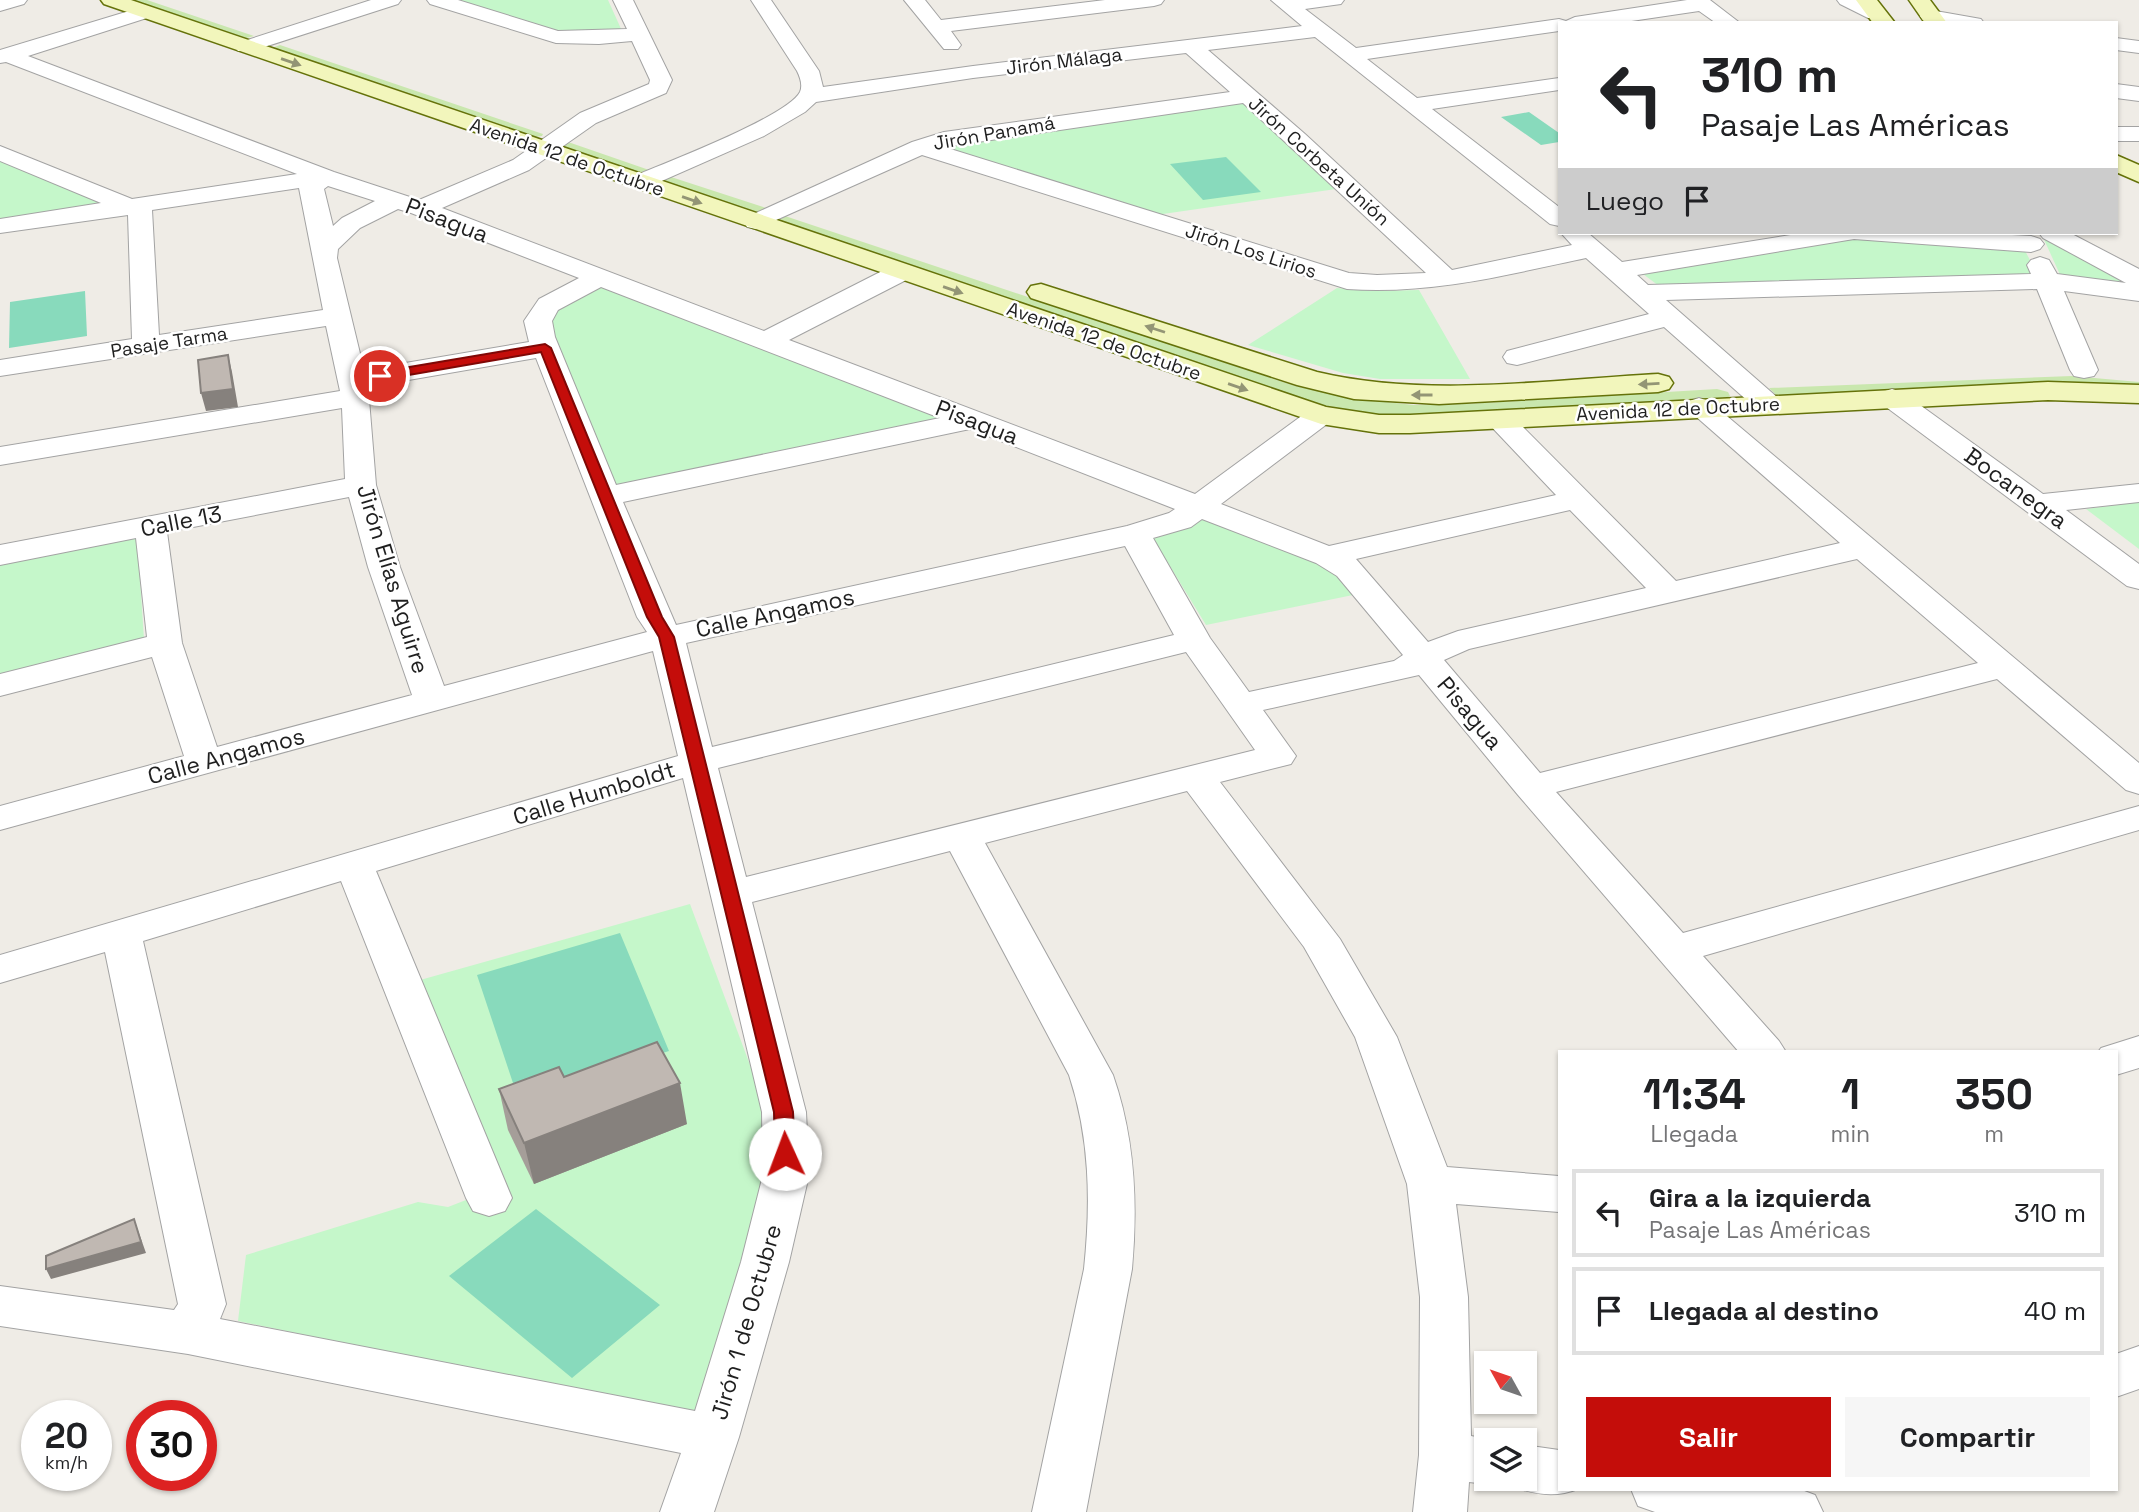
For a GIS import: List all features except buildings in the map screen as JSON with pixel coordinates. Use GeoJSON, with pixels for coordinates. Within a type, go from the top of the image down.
{"type":"FeatureCollection","features":[{"type":"Feature","properties":{"kind":"main road","name":"Avenida 12 de Octubre"},"geometry":{"type":"LineString","coordinates":[[111,0],[156,6],[276,37],[555,141],[640,182],[1321,415],[1379,424],[1500,419],[1695,390],[1741,380],[1782,379]]}},
{"type":"Feature","properties":{"kind":"main road","name":"Avenida 12 de Octubre"},"geometry":{"type":"LineString","coordinates":[[156,6],[245,47],[555,141],[671,168],[997,277]]}},
{"type":"Feature","properties":{"kind":"main road"},"geometry":{"type":"LineString","coordinates":[[2118,135],[2139,145]]}},
{"type":"Feature","properties":{"kind":"main road"},"geometry":{"type":"LineString","coordinates":[[2118,163],[2139,175]]}},
{"type":"Feature","properties":{"kind":"main road","name":"Avenida 12 de Octubre"},"geometry":{"type":"LineString","coordinates":[[1023,286],[1308,379],[1354,390],[1439,395],[1695,390],[1768,404],[2083,390],[2139,394]]}},
{"type":"Feature","properties":{"kind":"main road","name":"Avenida 12 de Octubre"},"geometry":{"type":"LineString","coordinates":[[1809,378],[2084,370],[2139,376]]}},
{"type":"Feature","properties":{"kind":"street"},"geometry":{"type":"LineString","coordinates":[[0,5],[17,0]]}},
{"type":"Feature","properties":{"kind":"street"},"geometry":{"type":"LineString","coordinates":[[245,47],[391,0]]}},
{"type":"Feature","properties":{"kind":"street"},"geometry":{"type":"LineString","coordinates":[[437,0],[556,37],[600,38],[641,34]]}},
{"type":"Feature","properties":{"kind":"street"},"geometry":{"type":"LineString","coordinates":[[325,247],[351,223],[521,165],[588,118],[658,89],[662,80],[624,0]]}},
{"type":"Feature","properties":{"kind":"street"},"geometry":{"type":"LineString","coordinates":[[640,182],[769,124],[793,111],[809,96],[813,83],[808,71],[761,0]]}},
{"type":"Feature","properties":{"kind":"street"},"geometry":{"type":"LineString","coordinates":[[914,0],[973,72]]}},
{"type":"Feature","properties":{"kind":"street"},"geometry":{"type":"LineString","coordinates":[[936,27],[1154,0]]}},
{"type":"Feature","properties":{"kind":"street"},"geometry":{"type":"LineString","coordinates":[[1285,3],[1334,0]]}},
{"type":"Feature","properties":{"kind":"street"},"geometry":{"type":"LineString","coordinates":[[1847,0],[1875,12]]}},
{"type":"Feature","properties":{"kind":"street"},"geometry":{"type":"LineString","coordinates":[[1587,21],[1700,2],[1727,21]]}},
{"type":"Feature","properties":{"kind":"street"},"geometry":{"type":"LineString","coordinates":[[1285,3],[1555,210]]}},
{"type":"Feature","properties":{"kind":"street"},"geometry":{"type":"LineString","coordinates":[[4,56],[156,6]]}},
{"type":"Feature","properties":{"kind":"street"},"geometry":{"type":"LineString","coordinates":[[1928,13],[1965,21]]}},
{"type":"Feature","properties":{"kind":"street"},"geometry":{"type":"LineString","coordinates":[[1354,58],[1558,25]]}},
{"type":"Feature","properties":{"kind":"street","name":"Jirón Málaga"},"geometry":{"type":"LineString","coordinates":[[809,96],[973,72],[1320,30]]}},
{"type":"Feature","properties":{"kind":"street"},"geometry":{"type":"LineString","coordinates":[[2118,44],[2139,47]]}},
{"type":"Feature","properties":{"kind":"street","name":"Jirón Corbeta Unión"},"geometry":{"type":"LineString","coordinates":[[1192,47],[1446,278]]}},
{"type":"Feature","properties":{"kind":"street","name":"Pisagua"},"geometry":{"type":"LineString","coordinates":[[4,56],[326,177],[408,204],[1200,506],[1326,556],[1349,569],[1531,787],[1762,1050]]}},
{"type":"Feature","properties":{"kind":"street"},"geometry":{"type":"LineString","coordinates":[[1416,105],[1558,84]]}},
{"type":"Feature","properties":{"kind":"street"},"geometry":{"type":"LineString","coordinates":[[1528,88],[1558,109]]}},
{"type":"Feature","properties":{"kind":"street"},"geometry":{"type":"LineString","coordinates":[[2118,91],[2139,94]]}},
{"type":"Feature","properties":{"kind":"street","name":"Jirón Panamá"},"geometry":{"type":"LineString","coordinates":[[756,222],[920,147],[979,132],[1248,96]]}},
{"type":"Feature","properties":{"kind":"street"},"geometry":{"type":"LineString","coordinates":[[2118,134],[2139,134]]}},
{"type":"Feature","properties":{"kind":"street","name":"Jirón Los Lirios"},"geometry":{"type":"LineString","coordinates":[[920,147],[1347,281],[1396,284],[1446,278],[1582,241]]}},
{"type":"Feature","properties":{"kind":"street"},"geometry":{"type":"LineString","coordinates":[[0,153],[140,211],[146,345]]}},
{"type":"Feature","properties":{"kind":"street"},"geometry":{"type":"LineString","coordinates":[[0,226],[326,177]]}},
{"type":"Feature","properties":{"kind":"street","name":"Jirón Elías Aguirre"},"geometry":{"type":"LineString","coordinates":[[326,177],[311,186],[325,247],[324,258],[354,389],[361,485],[384,567],[432,701]]}},
{"type":"Feature","properties":{"kind":"street"},"geometry":{"type":"LineString","coordinates":[[1616,271],[1837,235]]}},
{"type":"Feature","properties":{"kind":"street"},"geometry":{"type":"LineString","coordinates":[[1948,235],[2036,237],[2139,280]]}},
{"type":"Feature","properties":{"kind":"street"},"geometry":{"type":"LineString","coordinates":[[2036,237],[2047,281],[2084,370]]}},
{"type":"Feature","properties":{"kind":"street"},"geometry":{"type":"LineString","coordinates":[[1582,241],[1768,404]]}},
{"type":"Feature","properties":{"kind":"street"},"geometry":{"type":"LineString","coordinates":[[765,341],[901,272]]}},
{"type":"Feature","properties":{"kind":"street","name":"Jirón 1 de Octubre"},"geometry":{"type":"LineString","coordinates":[[598,278],[548,305],[538,321],[545,348],[654,617],[667,637],[784,1112],[786,1175],[765,1262],[713,1437],[687,1512]]}},
{"type":"Feature","properties":{"kind":"street"},"geometry":{"type":"LineString","coordinates":[[1641,293],[2047,281],[2139,293]]}},
{"type":"Feature","properties":{"kind":"street","name":"Pasaje Tarma"},"geometry":{"type":"LineString","coordinates":[[0,368],[337,316]]}},
{"type":"Feature","properties":{"kind":"street"},"geometry":{"type":"LineString","coordinates":[[1517,357],[1669,317]]}},
{"type":"Feature","properties":{"kind":"street"},"geometry":{"type":"LineString","coordinates":[[0,456],[354,389],[545,348]]}},
{"type":"Feature","properties":{"kind":"street"},"geometry":{"type":"LineString","coordinates":[[1695,390],[1862,548],[2139,782]]}},
{"type":"Feature","properties":{"kind":"street","name":"Bocanegra"},"geometry":{"type":"LineString","coordinates":[[1892,398],[2139,579]]}},
{"type":"Feature","properties":{"kind":"street","name":"Calle Angamos"},"geometry":{"type":"LineString","coordinates":[[0,818],[667,637],[1135,534],[1180,520],[1321,415]]}},
{"type":"Feature","properties":{"kind":"street"},"geometry":{"type":"LineString","coordinates":[[1500,419],[1669,593]]}},
{"type":"Feature","properties":{"kind":"street"},"geometry":{"type":"LineString","coordinates":[[606,496],[972,420]]}},
{"type":"Feature","properties":{"kind":"street","name":"Calle 13"},"geometry":{"type":"LineString","coordinates":[[0,555],[361,485]]}},
{"type":"Feature","properties":{"kind":"street"},"geometry":{"type":"LineString","coordinates":[[2039,504],[2139,493]]}},
{"type":"Feature","properties":{"kind":"street"},"geometry":{"type":"LineString","coordinates":[[1326,556],[1578,499]]}},
{"type":"Feature","properties":{"kind":"street"},"geometry":{"type":"LineString","coordinates":[[150,528],[165,643],[204,762]]}},
{"type":"Feature","properties":{"kind":"street"},"geometry":{"type":"LineString","coordinates":[[729,895],[1278,756],[1194,640],[1135,534]]}},
{"type":"Feature","properties":{"kind":"street"},"geometry":{"type":"LineString","coordinates":[[1241,704],[1405,669],[1423,657],[1458,641],[1862,548]]}},
{"type":"Feature","properties":{"kind":"street","name":"Calle Humboldt"},"geometry":{"type":"LineString","coordinates":[[0,969],[698,762],[1194,640]]}},
{"type":"Feature","properties":{"kind":"street"},"geometry":{"type":"LineString","coordinates":[[0,685],[165,643]]}},
{"type":"Feature","properties":{"kind":"street"},"geometry":{"type":"LineString","coordinates":[[1531,787],[2004,667]]}},
{"type":"Feature","properties":{"kind":"street"},"geometry":{"type":"LineString","coordinates":[[1196,778],[1320,939],[1346,984],[1376,1037],[1430,1184],[1466,1458],[1440,1512]]}},
{"type":"Feature","properties":{"kind":"street"},"geometry":{"type":"LineString","coordinates":[[1673,950],[2139,818]]}},
{"type":"Feature","properties":{"kind":"street"},"geometry":{"type":"LineString","coordinates":[[961,835],[1087,1066],[1097,1092],[1111,1160],[1112,1224],[1108,1269],[1059,1512]]}},
{"type":"Feature","properties":{"kind":"street"},"geometry":{"type":"LineString","coordinates":[[354,864],[489,1198]]}},
{"type":"Feature","properties":{"kind":"street"},"geometry":{"type":"LineString","coordinates":[[121,933],[202,1304],[188,1333]]}},
{"type":"Feature","properties":{"kind":"street"},"geometry":{"type":"LineString","coordinates":[[2118,1058],[2139,1052]]}},
{"type":"Feature","properties":{"kind":"street"},"geometry":{"type":"LineString","coordinates":[[1430,1184],[1558,1194]]}},
{"type":"Feature","properties":{"kind":"street"},"geometry":{"type":"LineString","coordinates":[[0,1306],[188,1333],[713,1437]]}},
{"type":"Feature","properties":{"kind":"street"},"geometry":{"type":"LineString","coordinates":[[2118,1375],[2139,1367]]}},
{"type":"Feature","properties":{"kind":"street"},"geometry":{"type":"LineString","coordinates":[[1537,1470],[1558,1473]]}},
{"type":"Feature","properties":{"kind":"street"},"geometry":{"type":"LineString","coordinates":[[1677,1491],[1786,1502]]}},
{"type":"Feature","properties":{"kind":"green space"},"geometry":{"type":"Polygon","coordinates":[[[129,0],[147,0],[254,36],[243,39],[129,0]]]}},
{"type":"Feature","properties":{"kind":"green space"},"geometry":{"type":"Polygon","coordinates":[[[446,0],[608,0],[622,31],[567,35],[446,0]]]}},
{"type":"Feature","properties":{"kind":"green space"},"geometry":{"type":"Polygon","coordinates":[[[280,45],[543,134],[535,137],[272,48],[280,45]]]}},
{"type":"Feature","properties":{"kind":"green space"},"geometry":{"type":"Polygon","coordinates":[[[1241,101],[1343,188],[1156,215],[941,147],[1241,101]]]}},
{"type":"Feature","properties":{"kind":"green space"},"geometry":{"type":"Polygon","coordinates":[[[1529,112],[1558,132],[1558,142],[1541,145],[1501,117],[1529,112]]]}},
{"type":"Feature","properties":{"kind":"green space"},"geometry":{"type":"Polygon","coordinates":[[[566,143],[652,171],[642,174],[562,147],[566,143]]]}},
{"type":"Feature","properties":{"kind":"green space"},"geometry":{"type":"Polygon","coordinates":[[[1226,157],[1261,192],[1203,200],[1170,164],[1226,157]]]}},
{"type":"Feature","properties":{"kind":"green space"},"geometry":{"type":"Polygon","coordinates":[[[0,161],[108,206],[0,220],[0,161]]]}},
{"type":"Feature","properties":{"kind":"green space"},"geometry":{"type":"Polygon","coordinates":[[[668,176],[766,208],[768,212],[759,213],[661,180],[668,176]]]}},
{"type":"Feature","properties":{"kind":"green space"},"geometry":{"type":"Polygon","coordinates":[[[785,216],[1295,386],[1349,398],[1414,405],[1717,389],[1728,392],[1730,396],[1724,399],[1391,418],[1323,407],[776,220],[785,216]]]}},
{"type":"Feature","properties":{"kind":"green space"},"geometry":{"type":"Polygon","coordinates":[[[1860,235],[2023,247],[2038,275],[1659,286],[1639,271],[1860,235]]]}},
{"type":"Feature","properties":{"kind":"green space"},"geometry":{"type":"Polygon","coordinates":[[[2042,235],[2135,287],[2062,279],[2042,235]]]}},
{"type":"Feature","properties":{"kind":"green space"},"geometry":{"type":"Polygon","coordinates":[[[607,286],[938,415],[939,422],[614,488],[546,321],[557,307],[572,296],[607,286]]]}},
{"type":"Feature","properties":{"kind":"green space"},"geometry":{"type":"Polygon","coordinates":[[[1337,288],[1419,290],[1470,379],[1380,379],[1343,373],[1248,345],[1337,288]]]}},
{"type":"Feature","properties":{"kind":"green space"},"geometry":{"type":"Polygon","coordinates":[[[85,291],[87,336],[9,348],[10,302],[85,291]]]}},
{"type":"Feature","properties":{"kind":"green space"},"geometry":{"type":"Polygon","coordinates":[[[2072,376],[2139,382],[2139,388],[2077,383],[1776,395],[1769,388],[2072,376]]]}},
{"type":"Feature","properties":{"kind":"green space"},"geometry":{"type":"Polygon","coordinates":[[[2139,502],[2139,549],[2086,509],[2139,502]]]}},
{"type":"Feature","properties":{"kind":"green space"},"geometry":{"type":"Polygon","coordinates":[[[1208,512],[1330,569],[1353,595],[1206,625],[1152,537],[1208,512]]]}},
{"type":"Feature","properties":{"kind":"green space"},"geometry":{"type":"Polygon","coordinates":[[[137,534],[144,639],[0,675],[0,561],[137,534]]]}},
{"type":"Feature","properties":{"kind":"green space"},"geometry":{"type":"Polygon","coordinates":[[[690,904],[769,1116],[766,1211],[699,1417],[238,1321],[246,1255],[418,1202],[448,1207],[507,1184],[413,982],[690,904]]]}},
{"type":"Feature","properties":{"kind":"green space"},"geometry":{"type":"Polygon","coordinates":[[[620,933],[669,1051],[518,1098],[477,975],[620,933]]]}},
{"type":"Feature","properties":{"kind":"green space"},"geometry":{"type":"Polygon","coordinates":[[[536,1209],[660,1305],[572,1378],[449,1276],[536,1209]]]}},
{"type":"Feature","properties":{"kind":"route"},"geometry":{"type":"LineString","coordinates":[[380,376],[545,348],[654,617],[667,637],[784,1112],[785,1154]]}}]}
